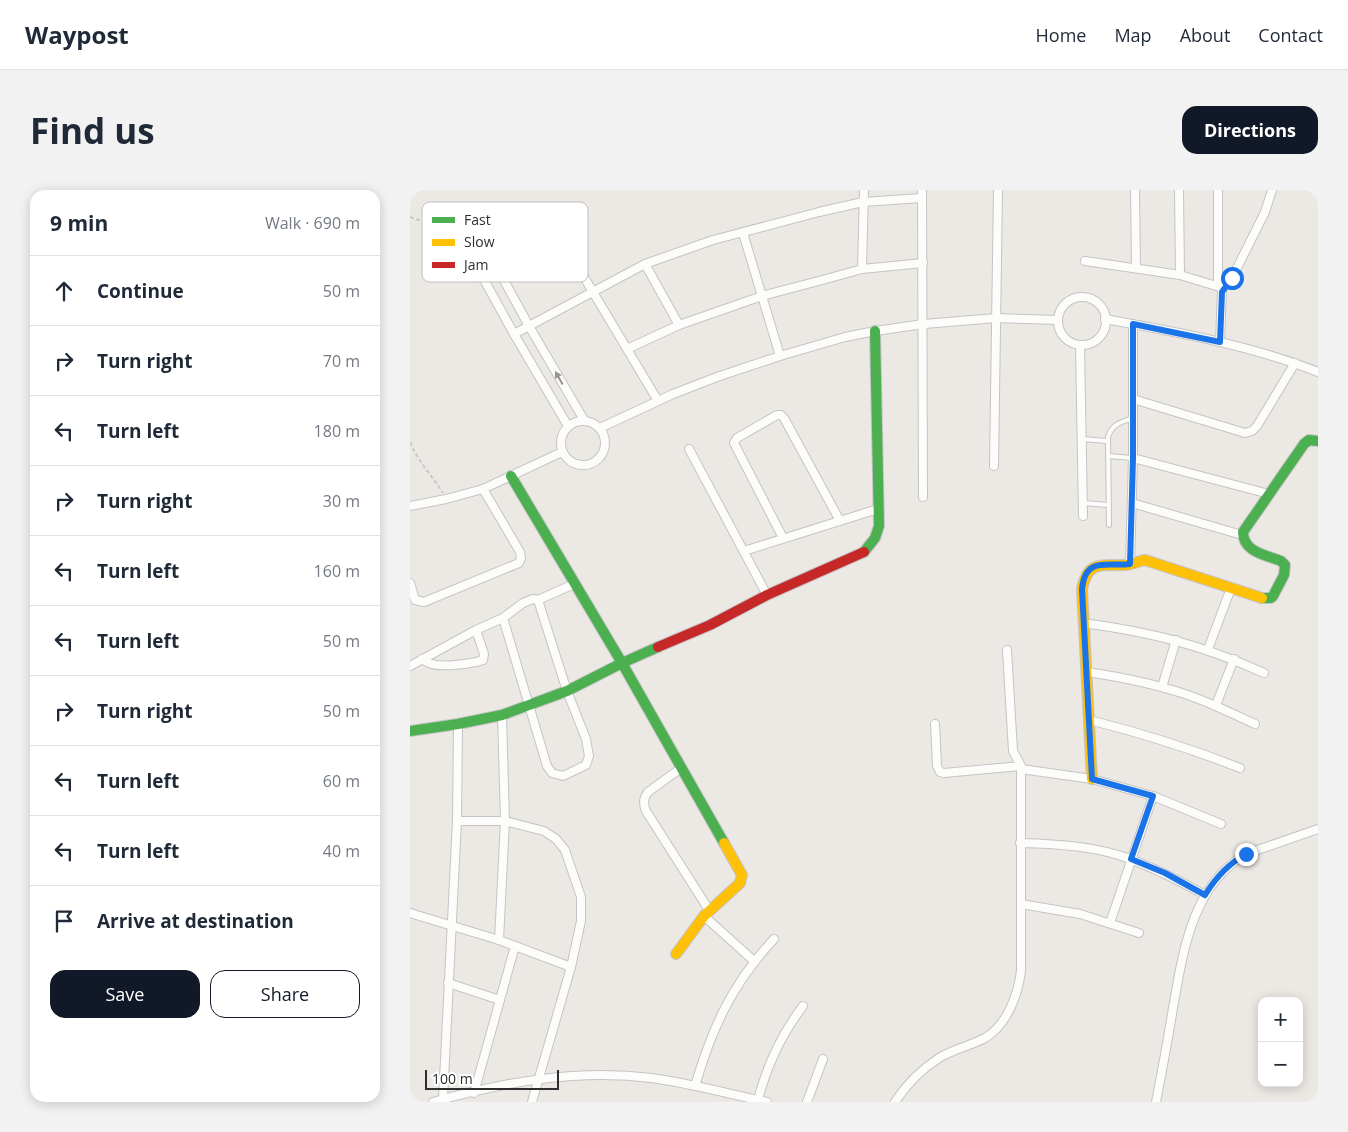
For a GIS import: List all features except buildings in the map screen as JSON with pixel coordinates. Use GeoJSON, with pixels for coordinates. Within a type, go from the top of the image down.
{"type":"FeatureCollection","features":[{"type":"Feature","properties":{"kind":"street"},"geometry":{"type":"LineString","coordinates":[[862,270],[864,190]]}},
{"type":"Feature","properties":{"kind":"street"},"geometry":{"type":"LineString","coordinates":[[994,466],[998,190]]}},
{"type":"Feature","properties":{"kind":"street"},"geometry":{"type":"LineString","coordinates":[[1135,190],[1136,268]]}},
{"type":"Feature","properties":{"kind":"street"},"geometry":{"type":"LineString","coordinates":[[1179,190],[1180,275]]}},
{"type":"Feature","properties":{"kind":"street"},"geometry":{"type":"LineString","coordinates":[[1218,190],[1221,287],[1220,342]]}},
{"type":"Feature","properties":{"kind":"street"},"geometry":{"type":"LineString","coordinates":[[1221,287],[1232,278],[1269,202],[1272,190]]}},
{"type":"Feature","properties":{"kind":"street"},"geometry":{"type":"LineString","coordinates":[[514,334],[645,264],[713,240],[863,202],[922,194],[924,324],[923,497]]}},
{"type":"Feature","properties":{"kind":"street"},"geometry":{"type":"LineString","coordinates":[[742,233],[780,356]]}},
{"type":"Feature","properties":{"kind":"street"},"geometry":{"type":"LineString","coordinates":[[1084,260],[1180,275],[1221,287]]}},
{"type":"Feature","properties":{"kind":"street"},"geometry":{"type":"LineString","coordinates":[[627,349],[679,325],[762,296],[862,270],[923,263]]}},
{"type":"Feature","properties":{"kind":"street"},"geometry":{"type":"LineString","coordinates":[[645,264],[679,325]]}},
{"type":"Feature","properties":{"kind":"street"},"geometry":{"type":"LineString","coordinates":[[485,282],[568,426]]}},
{"type":"Feature","properties":{"kind":"street"},"geometry":{"type":"LineString","coordinates":[[505,282],[584,420]]}},
{"type":"Feature","properties":{"kind":"street"},"geometry":{"type":"LineString","coordinates":[[587,282],[658,401]]}},
{"type":"Feature","properties":{"kind":"street"},"geometry":{"type":"LineString","coordinates":[[1077,297],[1085,297],[1099,304],[1104,311],[1105,319],[1104,327],[1096,340],[1088,344],[1073,343],[1062,335],[1058,320],[1063,306],[1069,300],[1077,297]]}},
{"type":"Feature","properties":{"kind":"street"},"geometry":{"type":"LineString","coordinates":[[600,428],[658,401],[717,377],[845,337],[924,324],[996,318],[1058,320]]}},
{"type":"Feature","properties":{"kind":"street"},"geometry":{"type":"LineString","coordinates":[[1105,319],[1220,342],[1295,363],[1318,372]]}},
{"type":"Feature","properties":{"kind":"street"},"geometry":{"type":"LineString","coordinates":[[1130,564],[1133,458],[1133,324]]}},
{"type":"Feature","properties":{"kind":"street"},"geometry":{"type":"LineString","coordinates":[[410,730],[458,724],[502,715],[567,691],[622,663],[710,625],[767,595],[864,552],[872,543],[877,532],[875,331]]}},
{"type":"Feature","properties":{"kind":"street"},"geometry":{"type":"LineString","coordinates":[[1080,344],[1084,516]]}},
{"type":"Feature","properties":{"kind":"street"},"geometry":{"type":"LineString","coordinates":[[1132,399],[1237,432],[1248,432],[1258,426],[1295,363]]}},
{"type":"Feature","properties":{"kind":"street"},"geometry":{"type":"LineString","coordinates":[[783,538],[734,443],[736,438],[777,415],[781,415],[784,418],[840,520]]}},
{"type":"Feature","properties":{"kind":"street"},"geometry":{"type":"LineString","coordinates":[[584,420],[600,428],[605,442],[600,456],[595,462],[588,465],[580,465],[566,458],[562,452],[561,438],[568,426],[584,420]]}},
{"type":"Feature","properties":{"kind":"street"},"geometry":{"type":"LineString","coordinates":[[1092,779],[1083,623],[1082,589],[1084,575],[1095,566],[1107,563],[1130,564],[1140,560],[1263,598],[1271,598],[1285,569],[1284,564],[1281,560],[1246,546],[1242,535],[1244,529],[1306,442],[1318,441]]}},
{"type":"Feature","properties":{"kind":"street"},"geometry":{"type":"LineString","coordinates":[[689,449],[767,595]]}},
{"type":"Feature","properties":{"kind":"street"},"geometry":{"type":"LineString","coordinates":[[410,506],[483,489],[562,452]]}},
{"type":"Feature","properties":{"kind":"street"},"geometry":{"type":"LineString","coordinates":[[1133,458],[1269,494]]}},
{"type":"Feature","properties":{"kind":"street"},"geometry":{"type":"LineString","coordinates":[[511,476],[622,663],[742,875],[740,883],[706,913],[676,954]]}},
{"type":"Feature","properties":{"kind":"street"},"geometry":{"type":"LineString","coordinates":[[410,583],[415,600],[424,602],[519,563],[521,558],[520,552],[483,489]]}},
{"type":"Feature","properties":{"kind":"street"},"geometry":{"type":"LineString","coordinates":[[1132,503],[1242,535]]}},
{"type":"Feature","properties":{"kind":"street"},"geometry":{"type":"LineString","coordinates":[[744,551],[878,508]]}},
{"type":"Feature","properties":{"kind":"street"},"geometry":{"type":"LineString","coordinates":[[410,666],[476,630],[503,618],[523,603],[533,599],[538,600],[574,584]]}},
{"type":"Feature","properties":{"kind":"street"},"geometry":{"type":"LineString","coordinates":[[1208,649],[1231,588]]}},
{"type":"Feature","properties":{"kind":"street"},"geometry":{"type":"LineString","coordinates":[[503,618],[547,766],[552,773],[563,776],[586,765],[590,756],[538,600]]}},
{"type":"Feature","properties":{"kind":"street"},"geometry":{"type":"LineString","coordinates":[[1083,623],[1130,629],[1176,640],[1208,649],[1264,673]]}},
{"type":"Feature","properties":{"kind":"street"},"geometry":{"type":"LineString","coordinates":[[422,659],[436,665],[483,660],[484,654],[476,630]]}},
{"type":"Feature","properties":{"kind":"street"},"geometry":{"type":"LineString","coordinates":[[1162,687],[1176,640]]}},
{"type":"Feature","properties":{"kind":"street"},"geometry":{"type":"LineString","coordinates":[[895,1102],[929,1065],[951,1052],[984,1038],[993,1031],[1002,1020],[1019,987],[1021,971],[1021,767],[1013,750],[1006,650]]}},
{"type":"Feature","properties":{"kind":"street"},"geometry":{"type":"LineString","coordinates":[[1216,705],[1234,659]]}},
{"type":"Feature","properties":{"kind":"street"},"geometry":{"type":"LineString","coordinates":[[1087,672],[1125,678],[1162,687],[1216,705],[1255,724]]}},
{"type":"Feature","properties":{"kind":"street"},"geometry":{"type":"LineString","coordinates":[[498,940],[505,822],[502,715]]}},
{"type":"Feature","properties":{"kind":"street"},"geometry":{"type":"LineString","coordinates":[[1089,720],[1191,748],[1240,768]]}},
{"type":"Feature","properties":{"kind":"street"},"geometry":{"type":"LineString","coordinates":[[443,1099],[457,821],[458,724]]}},
{"type":"Feature","properties":{"kind":"street"},"geometry":{"type":"LineString","coordinates":[[935,724],[937,766],[940,772],[1021,767],[1092,779],[1153,796],[1221,824]]}},
{"type":"Feature","properties":{"kind":"street"},"geometry":{"type":"LineString","coordinates":[[681,768],[648,792],[644,804],[646,811],[706,913],[754,961]]}},
{"type":"Feature","properties":{"kind":"street"},"geometry":{"type":"LineString","coordinates":[[1110,922],[1153,796]]}},
{"type":"Feature","properties":{"kind":"street"},"geometry":{"type":"LineString","coordinates":[[457,821],[505,822],[544,831],[556,839],[565,850],[581,897],[581,921],[571,966],[532,1102]]}},
{"type":"Feature","properties":{"kind":"street"},"geometry":{"type":"LineString","coordinates":[[1156,1102],[1184,953],[1191,928],[1205,895],[1220,873],[1246,854],[1318,829]]}},
{"type":"Feature","properties":{"kind":"street"},"geometry":{"type":"LineString","coordinates":[[1020,843],[1076,846],[1131,859],[1165,873],[1205,895]]}},
{"type":"Feature","properties":{"kind":"street"},"geometry":{"type":"LineString","coordinates":[[1021,904],[1051,908],[1110,922],[1139,932]]}},
{"type":"Feature","properties":{"kind":"street"},"geometry":{"type":"LineString","coordinates":[[410,913],[498,940],[571,966]]}},
{"type":"Feature","properties":{"kind":"street"},"geometry":{"type":"LineString","coordinates":[[695,1086],[708,1046],[723,1010],[754,961],[774,939]]}},
{"type":"Feature","properties":{"kind":"street"},"geometry":{"type":"LineString","coordinates":[[474,1093],[515,946]]}},
{"type":"Feature","properties":{"kind":"street"},"geometry":{"type":"LineString","coordinates":[[448,983],[500,1000]]}},
{"type":"Feature","properties":{"kind":"street"},"geometry":{"type":"LineString","coordinates":[[758,1100],[773,1054],[788,1026],[803,1006]]}},
{"type":"Feature","properties":{"kind":"street"},"geometry":{"type":"LineString","coordinates":[[807,1102],[823,1059]]}},
{"type":"Feature","properties":{"kind":"street"},"geometry":{"type":"LineString","coordinates":[[433,1102],[539,1079],[564,1076],[608,1075],[652,1078],[767,1102]]}},
{"type":"Feature","properties":{"kind":"lane"},"geometry":{"type":"LineString","coordinates":[[1109,525],[1107,441],[1109,432],[1115,425],[1132,418]]}},
{"type":"Feature","properties":{"kind":"lane"},"geometry":{"type":"LineString","coordinates":[[1082,439],[1107,441]]}},
{"type":"Feature","properties":{"kind":"lane"},"geometry":{"type":"LineString","coordinates":[[1108,456],[1133,458]]}},
{"type":"Feature","properties":{"kind":"lane"},"geometry":{"type":"LineString","coordinates":[[1083,503],[1109,505]]}},
{"type":"Feature","properties":{"kind":"path"},"geometry":{"type":"LineString","coordinates":[[410,217],[422,221]]}},
{"type":"Feature","properties":{"kind":"path"},"geometry":{"type":"LineString","coordinates":[[410,442],[419,460],[432,475],[446,499]]}},
{"type":"Feature","properties":{"kind":"traffic: fast"},"geometry":{"type":"LineString","coordinates":[[864,552],[875,538],[879,526],[875,331]]}},
{"type":"Feature","properties":{"kind":"traffic: fast"},"geometry":{"type":"LineString","coordinates":[[1262,598],[1271,598],[1273,596],[1284,575],[1285,565],[1281,561],[1256,552],[1247,544],[1243,532],[1304,444],[1309,440],[1318,441]]}},
{"type":"Feature","properties":{"kind":"traffic: fast"},"geometry":{"type":"LineString","coordinates":[[511,476],[622,663],[724,843]]}},
{"type":"Feature","properties":{"kind":"traffic: fast"},"geometry":{"type":"LineString","coordinates":[[410,731],[502,715],[567,691],[658,647]]}},
{"type":"Feature","properties":{"kind":"traffic: slow"},"geometry":{"type":"LineString","coordinates":[[1092,779],[1082,589],[1088,573],[1102,565],[1128,565],[1145,560],[1262,598]]}},
{"type":"Feature","properties":{"kind":"traffic: slow"},"geometry":{"type":"LineString","coordinates":[[676,954],[704,916],[740,883],[742,875],[724,843]]}},
{"type":"Feature","properties":{"kind":"traffic: jam"},"geometry":{"type":"LineString","coordinates":[[658,647],[710,625],[767,595],[864,552]]}},
{"type":"Feature","properties":{"kind":"route"},"geometry":{"type":"LineString","coordinates":[[1232,278],[1223,288],[1222,292],[1220,342],[1133,324],[1133,458],[1130,564],[1107,563],[1095,566],[1084,575],[1082,589],[1092,779],[1153,796],[1131,859],[1165,873],[1205,895],[1220,873],[1246,854]]}}]}
